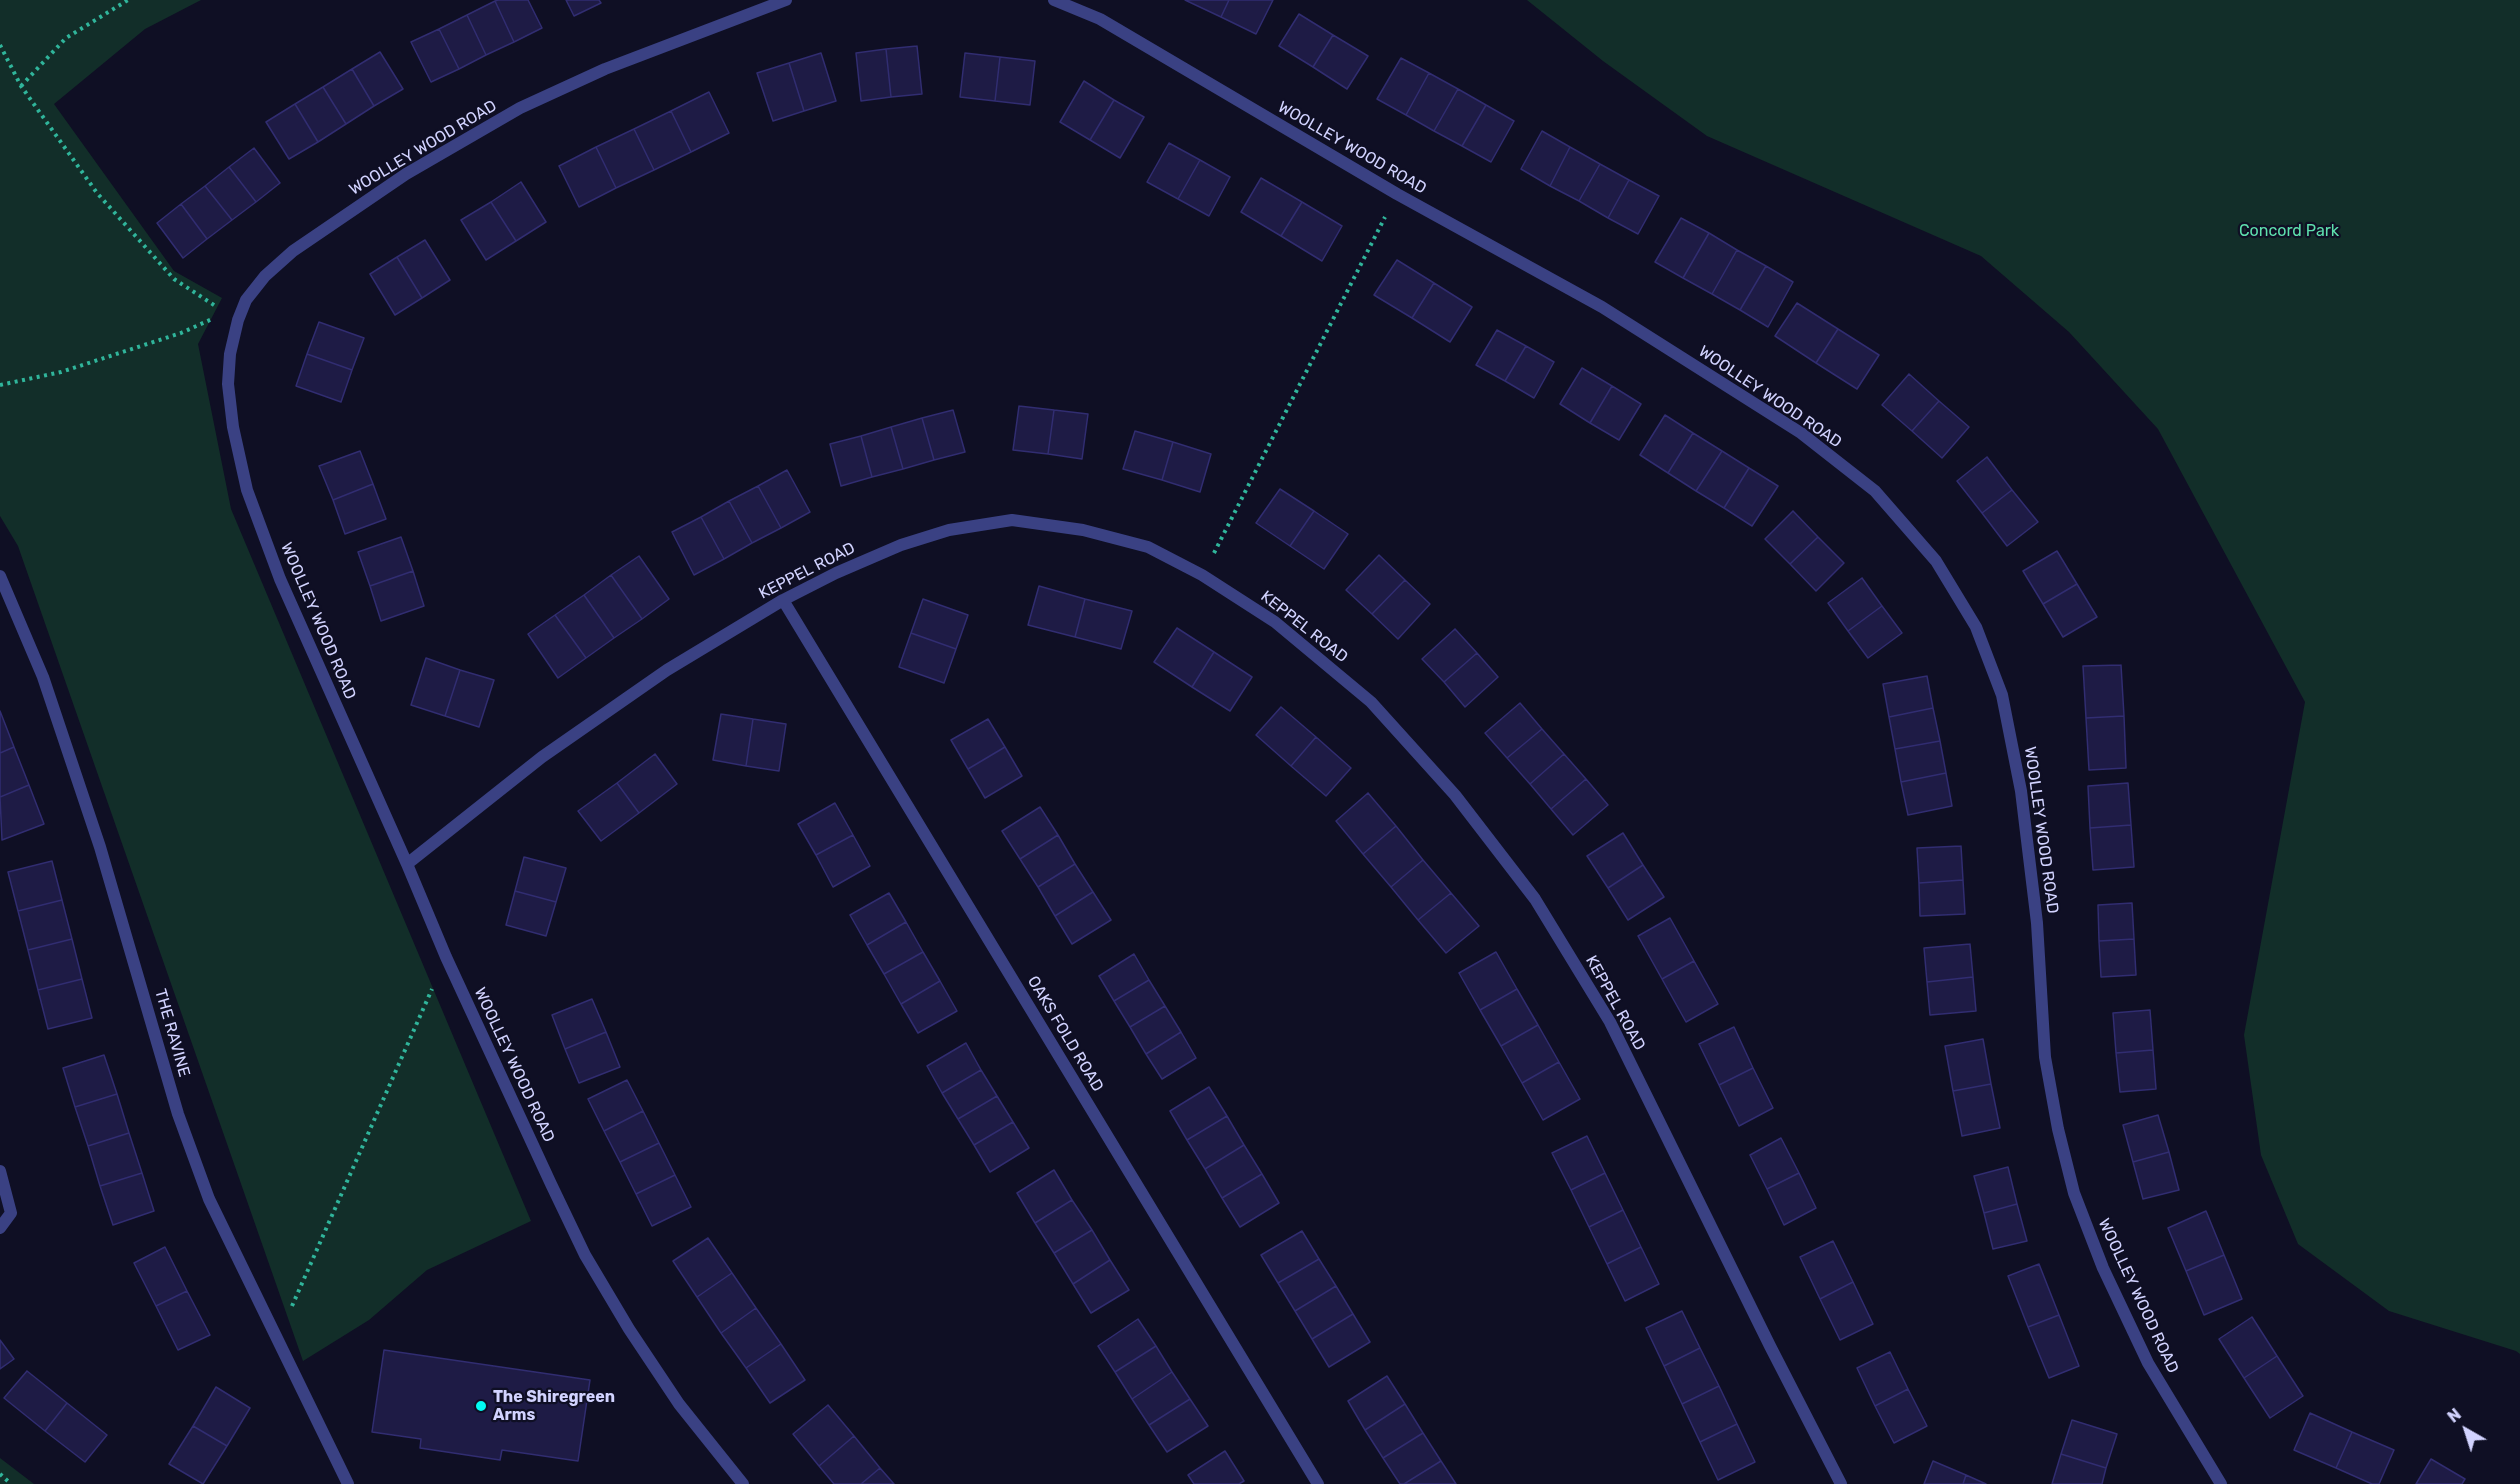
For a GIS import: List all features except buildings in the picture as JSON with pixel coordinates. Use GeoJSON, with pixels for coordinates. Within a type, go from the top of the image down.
{"type":"FeatureCollection","features":[{"type":"Feature","properties":{"kind":"street","name":"WOOLLEY WOOD ROAD"},"geometry":{"type":"LineString","coordinates":[[743,1484],[680,1404],[629,1329],[585,1255],[446,957],[280,579],[247,490],[232,427],[228,384],[230,354],[238,320],[246,300],[265,276],[293,251],[406,174],[520,108],[605,69],[786,0]]}},
{"type":"Feature","properties":{"kind":"street","name":"WOOLLEY WOOD ROAD"},"geometry":{"type":"LineString","coordinates":[[1054,0],[1100,19],[1397,194],[1602,307],[1801,433],[1875,491],[1936,561],[1976,627],[2002,695],[2021,791],[2035,901],[2045,1057],[2058,1129],[2074,1193],[2103,1268],[2148,1363],[2221,1484]]}},
{"type":"Feature","properties":{"kind":"street","name":"KEPPEL ROAD"},"geometry":{"type":"LineString","coordinates":[[407,864],[551,750],[666,670],[783,600],[836,573],[901,545],[949,530],[1012,520],[1083,530],[1148,548],[1202,575],[1275,622],[1371,702],[1455,795],[1535,899],[1610,1022],[1770,1346],[1842,1484]]}},
{"type":"Feature","properties":{"kind":"street","name":"THE RAVINE"},"geometry":{"type":"LineString","coordinates":[[0,576],[43,677],[100,847],[178,1114],[209,1199],[348,1484]]}},
{"type":"Feature","properties":{"kind":"street","name":"OAKS FOLD ROAD"},"geometry":{"type":"LineString","coordinates":[[783,600],[1318,1484]]}},
{"type":"Feature","properties":{"kind":"street"},"geometry":{"type":"LineString","coordinates":[[0,1171],[11,1214],[0,1228]]}},
{"type":"Feature","properties":{"kind":"path"},"geometry":{"type":"LineString","coordinates":[[21,86],[66,38],[128,0]]}},
{"type":"Feature","properties":{"kind":"path"},"geometry":{"type":"LineString","coordinates":[[0,45],[21,86],[97,193],[174,279],[238,320]]}},
{"type":"Feature","properties":{"kind":"path"},"geometry":{"type":"LineString","coordinates":[[1202,575],[1397,194]]}},
{"type":"Feature","properties":{"kind":"path"},"geometry":{"type":"LineString","coordinates":[[0,385],[61,372],[181,333],[226,313]]}},
{"type":"Feature","properties":{"kind":"path"},"geometry":{"type":"LineString","coordinates":[[277,1339],[446,957]]}},
{"type":"Feature","properties":{"kind":"path"},"geometry":{"type":"LineString","coordinates":[[0,1474],[11,1484]]}},
{"type":"Feature","properties":{"kind":"green space"},"geometry":{"type":"Polygon","coordinates":[[[0,0],[201,0],[145,29],[54,104],[174,271],[222,298],[198,344],[231,509],[531,1221],[427,1270],[369,1320],[303,1361],[18,546],[0,516],[0,0]]]}},
{"type":"Feature","properties":{"kind":"green space","name":"Concord Park"},"geometry":{"type":"Polygon","coordinates":[[[1527,0],[2520,0],[2520,1354],[2389,1311],[2298,1244],[2261,1155],[2244,1035],[2305,702],[2158,429],[2069,332],[1981,256],[1707,136],[1603,61],[1527,0]]]}},
{"type":"Feature","properties":{"kind":"green space"},"geometry":{"type":"Polygon","coordinates":[[[0,1458],[34,1484],[0,1484],[0,1458]]]}},
{"type":"Feature","properties":{"kind":"place","name":"The Shiregreen Arms"},"geometry":{"type":"Point","coordinates":[481,1406]}}]}
